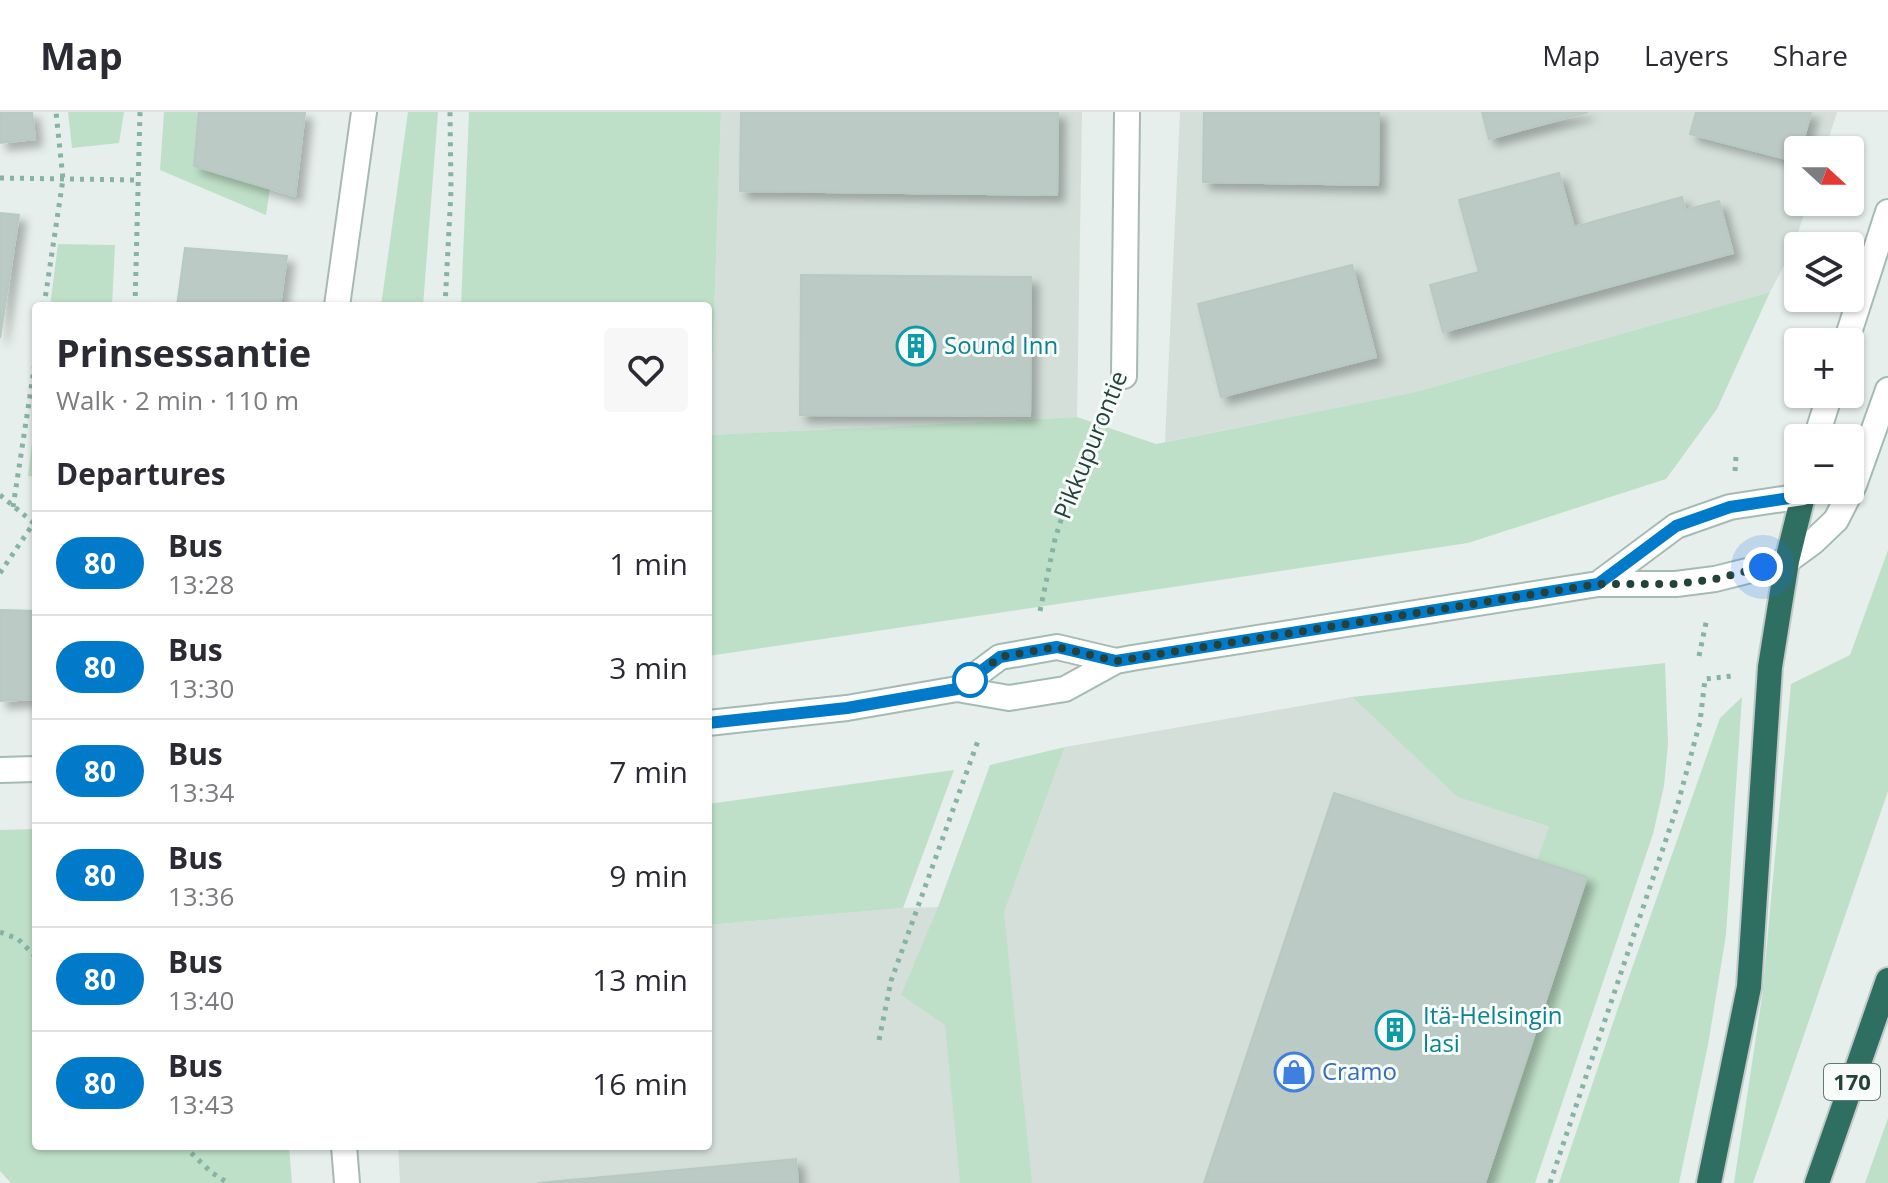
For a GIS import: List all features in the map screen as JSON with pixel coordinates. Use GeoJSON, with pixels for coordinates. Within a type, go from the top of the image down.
{"type":"FeatureCollection","features":[{"type":"Feature","properties":{"kind":"highway"},"geometry":{"type":"LineString","coordinates":[[1709,1183],[1749,987],[1770,667],[1787,561],[1800,504]]}},
{"type":"Feature","properties":{"kind":"highway","name":"170"},"geometry":{"type":"LineString","coordinates":[[1817,1183],[1888,980]]}},
{"type":"Feature","properties":{"kind":"main road"},"geometry":{"type":"LineString","coordinates":[[338,302],[364,112]]}},
{"type":"Feature","properties":{"kind":"main road","name":"Pikkupurontie"},"geometry":{"type":"LineString","coordinates":[[1124,376],[1127,112]]}},
{"type":"Feature","properties":{"kind":"main road"},"geometry":{"type":"LineString","coordinates":[[1851,328],[1888,212]]}},
{"type":"Feature","properties":{"kind":"main road"},"geometry":{"type":"LineString","coordinates":[[712,723],[847,708],[957,689],[1009,698],[1065,689],[1116,661],[1598,584],[1676,584],[1715,579],[1787,561],[1836,520],[1854,485],[1888,390]]}},
{"type":"Feature","properties":{"kind":"main road"},"geometry":{"type":"LineString","coordinates":[[1598,584],[1676,526],[1730,507],[1784,497]]}},
{"type":"Feature","properties":{"kind":"main road"},"geometry":{"type":"LineString","coordinates":[[957,689],[1000,657],[1011,655],[1057,647],[1116,661]]}},
{"type":"Feature","properties":{"kind":"main road"},"geometry":{"type":"LineString","coordinates":[[0,770],[32,769]]}},
{"type":"Feature","properties":{"kind":"main road"},"geometry":{"type":"LineString","coordinates":[[344,1150],[347,1183]]}},
{"type":"Feature","properties":{"kind":"path"},"geometry":{"type":"LineString","coordinates":[[45,302],[63,179],[56,112]]}},
{"type":"Feature","properties":{"kind":"path"},"geometry":{"type":"LineString","coordinates":[[135,302],[140,112]]}},
{"type":"Feature","properties":{"kind":"path"},"geometry":{"type":"LineString","coordinates":[[445,302],[451,191],[450,112]]}},
{"type":"Feature","properties":{"kind":"path"},"geometry":{"type":"LineString","coordinates":[[0,178],[138,180]]}},
{"type":"Feature","properties":{"kind":"path","name":"Pikkupurontie"},"geometry":{"type":"LineString","coordinates":[[1035,620],[1040,611],[1055,539],[1077,470],[1124,376]]}},
{"type":"Feature","properties":{"kind":"path"},"geometry":{"type":"LineString","coordinates":[[13,507],[32,382]]}},
{"type":"Feature","properties":{"kind":"path"},"geometry":{"type":"LineString","coordinates":[[0,495],[32,522]]}},
{"type":"Feature","properties":{"kind":"path"},"geometry":{"type":"LineString","coordinates":[[0,573],[32,528]]}},
{"type":"Feature","properties":{"kind":"path"},"geometry":{"type":"LineString","coordinates":[[1550,1183],[1677,807],[1700,722],[1705,679],[1737,676]]}},
{"type":"Feature","properties":{"kind":"path"},"geometry":{"type":"LineString","coordinates":[[879,1040],[891,981],[979,738]]}},
{"type":"Feature","properties":{"kind":"path"},"geometry":{"type":"LineString","coordinates":[[0,932],[18,939],[32,953]]}},
{"type":"Feature","properties":{"kind":"path"},"geometry":{"type":"LineString","coordinates":[[188,1150],[228,1183]]}},
{"type":"Feature","properties":{"kind":"shaded area"},"geometry":{"type":"Polygon","coordinates":[[[721,112],[1082,112],[1077,417],[712,435],[721,112]]]}},
{"type":"Feature","properties":{"kind":"shaded area"},"geometry":{"type":"Polygon","coordinates":[[[1180,112],[1837,112],[1829,136],[1784,136],[1784,216],[1803,216],[1798,232],[1784,232],[1784,266],[1770,292],[1415,392],[1165,442],[1180,112]]]}},
{"type":"Feature","properties":{"kind":"shaded area"},"geometry":{"type":"Polygon","coordinates":[[[1352,697],[1457,797],[1628,853],[1512,1183],[400,1183],[398,1150],[712,1150],[712,925],[903,908],[938,907],[1004,913],[1065,747],[1352,697]]]}},
{"type":"Feature","properties":{"kind":"green space"},"geometry":{"type":"Polygon","coordinates":[[[68,112],[124,112],[119,143],[72,148],[68,112]]]}},
{"type":"Feature","properties":{"kind":"green space"},"geometry":{"type":"Polygon","coordinates":[[[164,112],[199,112],[194,166],[270,188],[266,215],[160,170],[164,112]]]}},
{"type":"Feature","properties":{"kind":"green space"},"geometry":{"type":"Polygon","coordinates":[[[408,112],[438,112],[423,302],[382,302],[408,112]]]}},
{"type":"Feature","properties":{"kind":"green space"},"geometry":{"type":"Polygon","coordinates":[[[469,112],[721,112],[712,376],[712,302],[461,302],[469,112]]]}},
{"type":"Feature","properties":{"kind":"green space"},"geometry":{"type":"Polygon","coordinates":[[[58,244],[115,245],[112,302],[51,302],[58,244]]]}},
{"type":"Feature","properties":{"kind":"green space"},"geometry":{"type":"Polygon","coordinates":[[[1770,292],[1717,409],[1666,479],[1468,543],[712,655],[712,435],[1077,417],[1156,444],[1415,392],[1770,292]]]}},
{"type":"Feature","properties":{"kind":"green space"},"geometry":{"type":"Polygon","coordinates":[[[32,443],[32,476],[28,476],[32,443]]]}},
{"type":"Feature","properties":{"kind":"green space"},"geometry":{"type":"Polygon","coordinates":[[[1888,550],[1888,791],[1753,1183],[1734,1183],[1762,997],[1791,684],[1850,655],[1888,550]]]}},
{"type":"Feature","properties":{"kind":"green space"},"geometry":{"type":"Polygon","coordinates":[[[1665,663],[1668,744],[1664,786],[1653,834],[1535,1183],[1485,1183],[1537,861],[1549,827],[1457,797],[1352,697],[1665,663]]]}},
{"type":"Feature","properties":{"kind":"green space"},"geometry":{"type":"Polygon","coordinates":[[[1742,697],[1726,935],[1708,1045],[1679,1183],[1559,1183],[1720,718],[1742,697]]]}},
{"type":"Feature","properties":{"kind":"green space"},"geometry":{"type":"Polygon","coordinates":[[[1065,747],[1004,913],[1032,1183],[960,1183],[945,1025],[901,995],[938,907],[990,765],[1065,747]]]}},
{"type":"Feature","properties":{"kind":"green space"},"geometry":{"type":"Polygon","coordinates":[[[954,770],[903,908],[712,925],[712,803],[954,770]]]}},
{"type":"Feature","properties":{"kind":"green space"},"geometry":{"type":"Polygon","coordinates":[[[32,829],[32,1150],[289,1150],[292,1183],[11,1183],[0,1171],[0,830],[32,829]]]}},
{"type":"Feature","properties":{"kind":"green space"},"geometry":{"type":"Polygon","coordinates":[[[1888,1118],[1888,1183],[1865,1183],[1888,1118]]]}},
{"type":"Feature","properties":{"kind":"building"},"geometry":{"type":"Polygon","coordinates":[[[0,112],[32,112],[35,139],[0,143],[0,112]]]}},
{"type":"Feature","properties":{"kind":"building"},"geometry":{"type":"Polygon","coordinates":[[[199,112],[305,112],[295,196],[194,166],[199,112]]]}},
{"type":"Feature","properties":{"kind":"building"},"geometry":{"type":"Polygon","coordinates":[[[741,112],[1058,112],[1057,195],[740,191],[741,112]]]}},
{"type":"Feature","properties":{"kind":"building"},"geometry":{"type":"Polygon","coordinates":[[[1204,112],[1379,112],[1378,185],[1203,182],[1204,112]]]}},
{"type":"Feature","properties":{"kind":"building"},"geometry":{"type":"Polygon","coordinates":[[[1482,112],[1588,112],[1489,139],[1482,112]]]}},
{"type":"Feature","properties":{"kind":"building"},"geometry":{"type":"Polygon","coordinates":[[[1696,112],[1811,112],[1805,136],[1784,136],[1784,158],[1690,134],[1696,112]]]}},
{"type":"Feature","properties":{"kind":"building"},"geometry":{"type":"Polygon","coordinates":[[[1559,173],[1574,227],[1682,197],[1685,210],[1719,201],[1733,253],[1443,332],[1430,285],[1479,272],[1459,200],[1559,173]]]}},
{"type":"Feature","properties":{"kind":"building"},"geometry":{"type":"Polygon","coordinates":[[[0,213],[19,215],[0,338],[0,213]]]}},
{"type":"Feature","properties":{"kind":"building"},"geometry":{"type":"Polygon","coordinates":[[[185,248],[287,256],[281,302],[178,302],[185,248]]]}},
{"type":"Feature","properties":{"kind":"building"},"geometry":{"type":"Polygon","coordinates":[[[1352,265],[1376,357],[1221,397],[1198,304],[1352,265]]]}},
{"type":"Feature","properties":{"kind":"building","name":"Sound Inn"},"geometry":{"type":"Polygon","coordinates":[[[801,275],[1031,277],[1030,416],[800,415],[801,275]]]}},
{"type":"Feature","properties":{"kind":"building"},"geometry":{"type":"Polygon","coordinates":[[[0,610],[32,611],[32,699],[0,701],[0,610]]]}},
{"type":"Feature","properties":{"kind":"building","name":"Itä-Helsingin lasi"},"geometry":{"type":"Polygon","coordinates":[[[1334,793],[1587,877],[1485,1183],[1204,1183],[1334,793]]]}},
{"type":"Feature","properties":{"kind":"building"},"geometry":{"type":"Polygon","coordinates":[[[796,1159],[798,1183],[538,1183],[796,1159]]]}},
{"type":"Feature","properties":{"kind":"bus line","name":"80"},"geometry":{"type":"LineString","coordinates":[[712,723],[847,708],[957,689],[1000,657],[1057,647],[1116,661],[1598,584],[1676,526],[1730,507],[1784,499]]}},
{"type":"Feature","properties":{"kind":"place","name":"Sound Inn"},"geometry":{"type":"Point","coordinates":[916,346]}},
{"type":"Feature","properties":{"kind":"place","name":"Itä-Helsingin lasi"},"geometry":{"type":"Point","coordinates":[1395,1030]}},
{"type":"Feature","properties":{"kind":"place","name":"Cramo"},"geometry":{"type":"Point","coordinates":[1294,1072]}},
{"type":"Feature","properties":{"kind":"route"},"geometry":{"type":"LineString","coordinates":[[970,680],[1000,657],[1057,647],[1116,661],[1598,584],[1676,584],[1715,579],[1763,567]]}}]}
